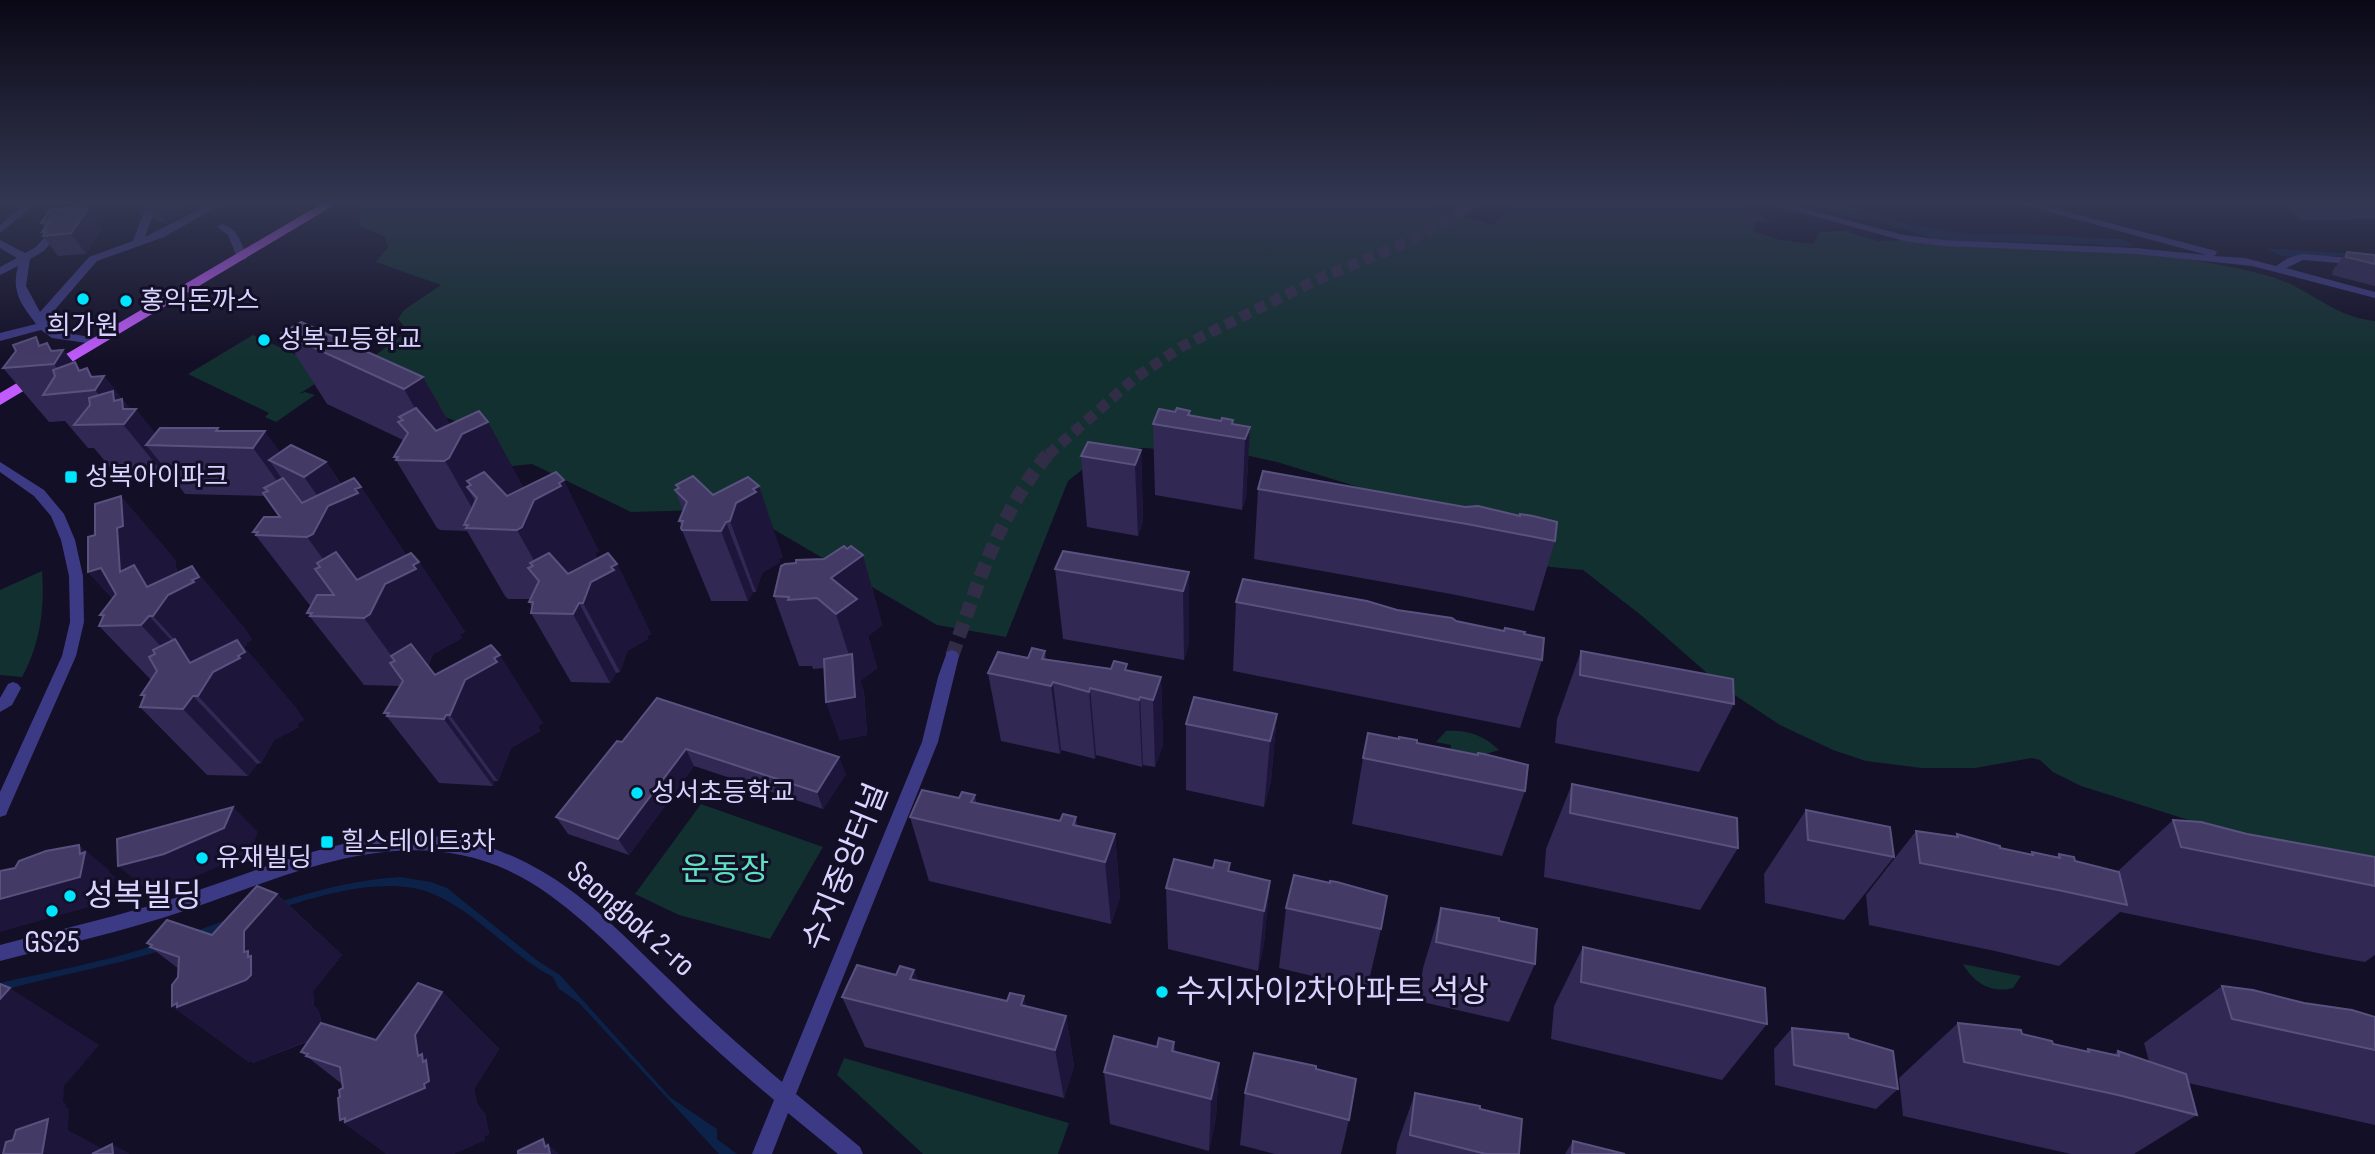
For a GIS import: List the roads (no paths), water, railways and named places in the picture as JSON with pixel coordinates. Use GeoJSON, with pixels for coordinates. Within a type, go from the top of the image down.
{"type":"FeatureCollection","features":[{"type":"Feature","properties":{"kind":"main road"},"geometry":{"type":"LineString","coordinates":[[0,400],[246,255]]}},
{"type":"Feature","properties":{"kind":"street"},"geometry":{"type":"LineString","coordinates":[[19,255],[24,258]]}},
{"type":"Feature","properties":{"kind":"street"},"geometry":{"type":"LineString","coordinates":[[0,272],[30,255]]}},
{"type":"Feature","properties":{"kind":"street"},"geometry":{"type":"LineString","coordinates":[[0,337],[43,321],[93,259],[104,255]]}},
{"type":"Feature","properties":{"kind":"street"},"geometry":{"type":"LineString","coordinates":[[2174,255],[2253,263]]}},
{"type":"Feature","properties":{"kind":"street"},"geometry":{"type":"LineString","coordinates":[[2222,255],[2375,295]]}},
{"type":"Feature","properties":{"kind":"street"},"geometry":{"type":"LineString","coordinates":[[2273,268],[2302,257],[2375,263]]}},
{"type":"Feature","properties":{"kind":"street"},"geometry":{"type":"LineString","coordinates":[[24,258],[19,285],[30,309],[52,334],[97,342]]}},
{"type":"Feature","properties":{"kind":"street"},"geometry":{"type":"LineString","coordinates":[[0,466],[39,493],[57,514],[68,540],[76,576],[77,622],[69,656],[0,810]]}},
{"type":"Feature","properties":{"kind":"street","name":"수지중앙터널"},"geometry":{"type":"LineString","coordinates":[[762,1154],[930,742],[952,656]]}},
{"type":"Feature","properties":{"kind":"street"},"geometry":{"type":"LineString","coordinates":[[0,706],[7,701],[13,688]]}},
{"type":"Feature","properties":{"kind":"street","name":"Seongbok 2-ro"},"geometry":{"type":"LineString","coordinates":[[0,953],[136,918],[328,854],[396,843],[433,843],[473,849],[520,867],[573,900],[685,1008],[853,1154]]}},
{"type":"Feature","properties":{"kind":"water"},"geometry":{"type":"Polygon","coordinates":[[[2267,255],[2375,255],[2300,257],[2267,255]]]}},
{"type":"Feature","properties":{"kind":"water"},"geometry":{"type":"Polygon","coordinates":[[[400,877],[431,882],[447,888],[538,961],[560,975],[671,1098],[717,1129],[717,1139],[737,1154],[719,1154],[579,1003],[558,988],[553,977],[522,957],[463,911],[431,893],[401,887],[368,887],[332,894],[258,916],[160,951],[0,991],[0,983],[136,951],[306,894],[368,880],[400,877]]]}},
{"type":"Feature","properties":{"kind":"tunnel"},"geometry":{"type":"LineString","coordinates":[[1048,455],[1135,378],[1181,347],[1316,280],[1377,255]]}},
{"type":"Feature","properties":{"kind":"tunnel"},"geometry":{"type":"LineString","coordinates":[[952,656],[1003,524],[1032,475],[1049,453]]}},
{"type":"Feature","properties":{"kind":"place","name":"희가원"},"geometry":{"type":"Point","coordinates":[83,299]}},
{"type":"Feature","properties":{"kind":"place","name":"홍익돈까스"},"geometry":{"type":"Point","coordinates":[126,301]}},
{"type":"Feature","properties":{"kind":"place","name":"성복고등학교"},"geometry":{"type":"Point","coordinates":[264,340]}},
{"type":"Feature","properties":{"kind":"place","name":"성복아이파크"},"geometry":{"type":"Point","coordinates":[71,477]}},
{"type":"Feature","properties":{"kind":"place","name":"성서초등학교"},"geometry":{"type":"Point","coordinates":[637,793]}},
{"type":"Feature","properties":{"kind":"place","name":"힐스테이트3차"},"geometry":{"type":"Point","coordinates":[327,842]}},
{"type":"Feature","properties":{"kind":"place","name":"유재빌딩"},"geometry":{"type":"Point","coordinates":[202,858]}},
{"type":"Feature","properties":{"kind":"place","name":"성복빌딩"},"geometry":{"type":"Point","coordinates":[70,896]}},
{"type":"Feature","properties":{"kind":"place","name":"GS25"},"geometry":{"type":"Point","coordinates":[52,911]}},
{"type":"Feature","properties":{"kind":"place","name":"수지자이2차아파트 석상"},"geometry":{"type":"Point","coordinates":[1162,992]}},
{"type":"Feature","properties":{"kind":"park label","name":"운동장"},"geometry":{"type":"Point","coordinates":[725,870]}}]}
